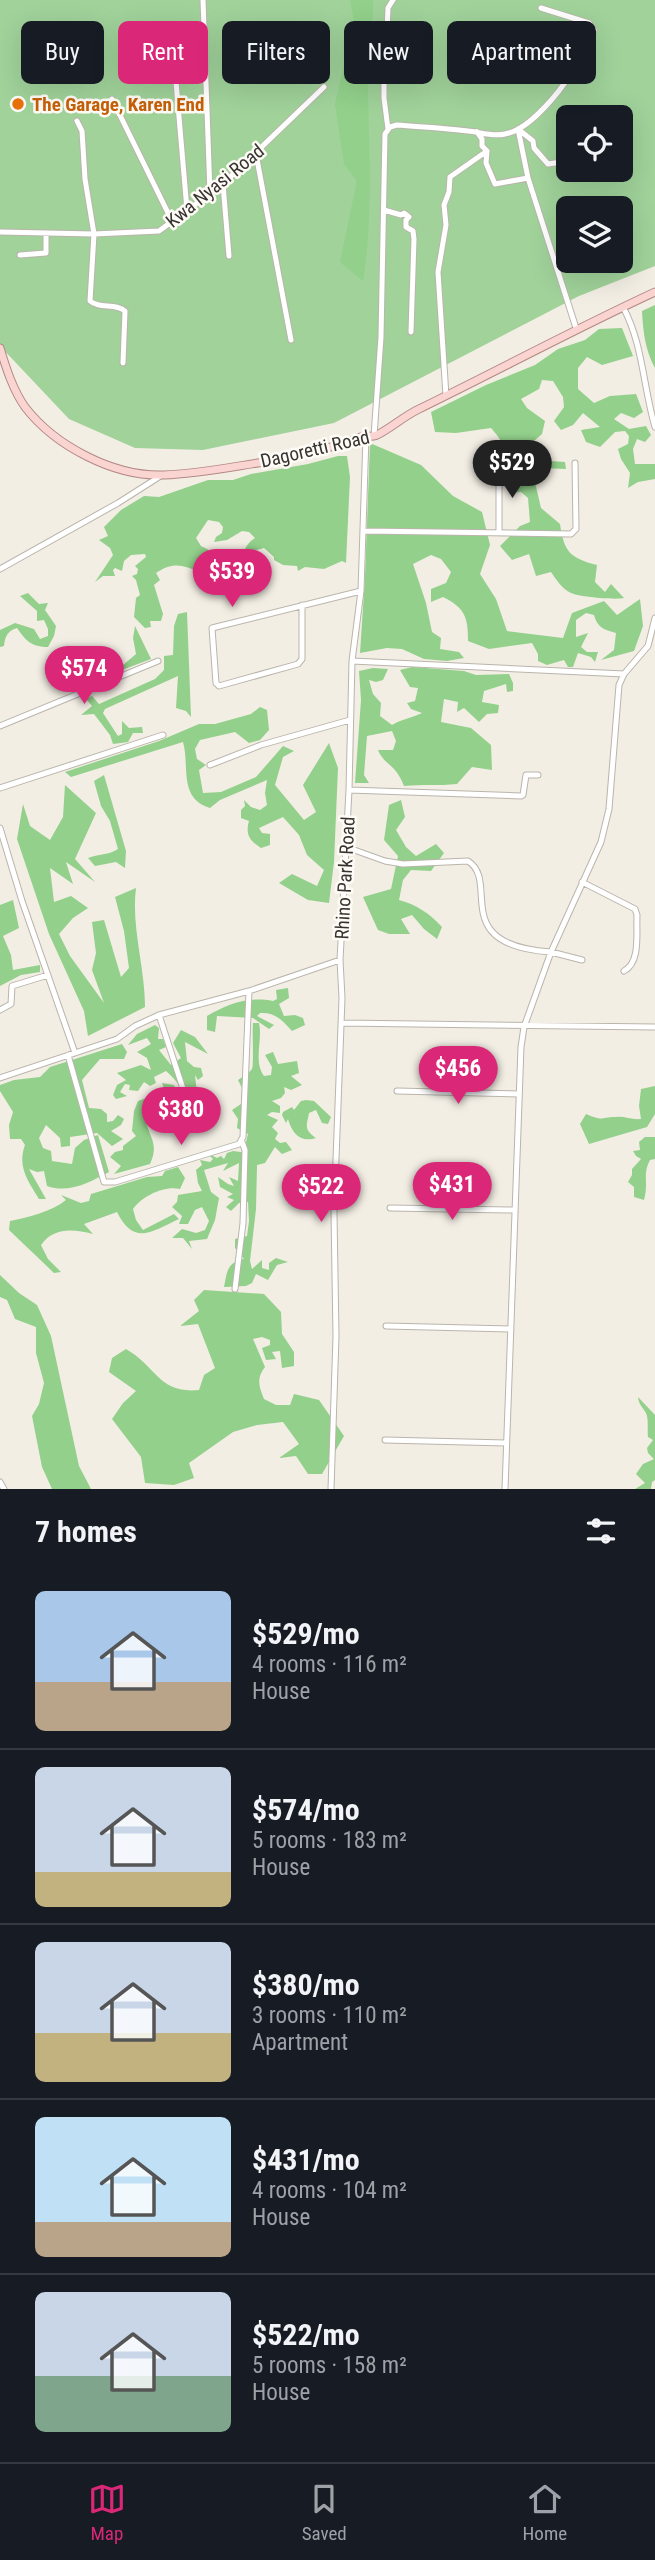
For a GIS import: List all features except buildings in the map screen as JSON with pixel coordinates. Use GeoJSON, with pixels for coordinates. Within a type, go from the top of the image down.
{"type":"FeatureCollection","features":[{"type":"Feature","properties":{"kind":"main road","name":"Dagoretti Road"},"geometry":{"type":"LineString","coordinates":[[0,348],[1,359],[24,406],[58,438],[79,452],[104,463],[128,471],[162,475],[291,457],[370,436],[576,328],[655,292]]}},
{"type":"Feature","properties":{"kind":"street"},"geometry":{"type":"LineString","coordinates":[[203,0],[210,192]]}},
{"type":"Feature","properties":{"kind":"street","name":"Rhino Park Road"},"geometry":{"type":"LineString","coordinates":[[387,21],[388,8],[393,0]]}},
{"type":"Feature","properties":{"kind":"street"},"geometry":{"type":"LineString","coordinates":[[388,129],[397,125],[505,135],[530,122],[563,84],[591,40],[594,30],[589,23],[541,8]]}},
{"type":"Feature","properties":{"kind":"street"},"geometry":{"type":"LineString","coordinates":[[176,84],[187,210]]}},
{"type":"Feature","properties":{"kind":"street","name":"Rhino Park Road"},"geometry":{"type":"LineString","coordinates":[[0,1078],[117,1039],[135,1026],[159,1015],[249,991],[340,960],[349,790],[352,661],[361,591],[370,436],[381,342],[384,154],[385,134],[388,129],[385,84]]}},
{"type":"Feature","properties":{"kind":"street","name":"Kwa Nyasi Road"},"geometry":{"type":"LineString","coordinates":[[0,232],[94,234],[159,231],[223,184],[324,87]]}},
{"type":"Feature","properties":{"kind":"street"},"geometry":{"type":"LineString","coordinates":[[112,99],[173,223]]}},
{"type":"Feature","properties":{"kind":"street"},"geometry":{"type":"LineString","coordinates":[[77,121],[82,131],[85,178],[94,234],[90,301],[95,305],[120,307],[125,311],[123,363]]}},
{"type":"Feature","properties":{"kind":"street"},"geometry":{"type":"LineString","coordinates":[[518,129],[533,141],[534,148],[548,164],[556,163]]}},
{"type":"Feature","properties":{"kind":"street"},"geometry":{"type":"LineString","coordinates":[[518,129],[528,178],[576,328]]}},
{"type":"Feature","properties":{"kind":"street"},"geometry":{"type":"LineString","coordinates":[[477,132],[487,151],[486,163],[495,184],[528,178]]}},
{"type":"Feature","properties":{"kind":"street"},"geometry":{"type":"LineString","coordinates":[[446,396],[438,272],[446,225],[444,205],[449,192],[450,177],[487,151]]}},
{"type":"Feature","properties":{"kind":"street"},"geometry":{"type":"LineString","coordinates":[[256,154],[290,340]]}},
{"type":"Feature","properties":{"kind":"street"},"geometry":{"type":"LineString","coordinates":[[223,184],[229,256]]}},
{"type":"Feature","properties":{"kind":"street"},"geometry":{"type":"LineString","coordinates":[[384,210],[401,215],[404,213],[409,217],[406,227],[413,232],[411,332]]}},
{"type":"Feature","properties":{"kind":"street"},"geometry":{"type":"LineString","coordinates":[[20,255],[46,253],[46,233]]}},
{"type":"Feature","properties":{"kind":"street"},"geometry":{"type":"LineString","coordinates":[[622,307],[632,323],[652,401],[655,426]]}},
{"type":"Feature","properties":{"kind":"street"},"geometry":{"type":"LineString","coordinates":[[363,531],[575,532],[575,463]]}},
{"type":"Feature","properties":{"kind":"street"},"geometry":{"type":"LineString","coordinates":[[499,467],[499,533]]}},
{"type":"Feature","properties":{"kind":"street"},"geometry":{"type":"LineString","coordinates":[[0,569],[118,503],[162,475]]}},
{"type":"Feature","properties":{"kind":"street"},"geometry":{"type":"LineString","coordinates":[[302,605],[302,659],[298,664],[219,686],[216,683],[212,628],[302,605],[361,591]]}},
{"type":"Feature","properties":{"kind":"street"},"geometry":{"type":"LineString","coordinates":[[505,1489],[519,1094],[524,1027],[551,952],[601,842],[609,809],[619,685],[624,674],[648,646],[655,618]]}},
{"type":"Feature","properties":{"kind":"street"},"geometry":{"type":"LineString","coordinates":[[0,726],[158,661]]}},
{"type":"Feature","properties":{"kind":"street"},"geometry":{"type":"LineString","coordinates":[[352,661],[624,674]]}},
{"type":"Feature","properties":{"kind":"street"},"geometry":{"type":"LineString","coordinates":[[210,765],[261,745],[350,720]]}},
{"type":"Feature","properties":{"kind":"street"},"geometry":{"type":"LineString","coordinates":[[0,788],[163,736]]}},
{"type":"Feature","properties":{"kind":"street"},"geometry":{"type":"LineString","coordinates":[[349,790],[521,796],[526,775],[538,775]]}},
{"type":"Feature","properties":{"kind":"street"},"geometry":{"type":"LineString","coordinates":[[0,828],[48,975],[104,1182],[115,1182],[242,1142]]}},
{"type":"Feature","properties":{"kind":"street"},"geometry":{"type":"LineString","coordinates":[[346,847],[385,861],[403,864],[468,861],[479,875],[481,910],[486,926],[504,940],[528,951],[551,952],[582,960]]}},
{"type":"Feature","properties":{"kind":"street"},"geometry":{"type":"LineString","coordinates":[[582,882],[635,909],[635,958],[631,966],[624,971]]}},
{"type":"Feature","properties":{"kind":"street"},"geometry":{"type":"LineString","coordinates":[[331,1489],[336,1336],[334,1213],[341,1023],[340,960]]}},
{"type":"Feature","properties":{"kind":"street"},"geometry":{"type":"LineString","coordinates":[[0,1010],[11,1004],[10,990],[14,984],[48,975]]}},
{"type":"Feature","properties":{"kind":"street"},"geometry":{"type":"LineString","coordinates":[[235,1289],[243,1223],[245,1150],[242,1142],[249,991]]}},
{"type":"Feature","properties":{"kind":"street"},"geometry":{"type":"LineString","coordinates":[[159,1015],[187,1101]]}},
{"type":"Feature","properties":{"kind":"street"},"geometry":{"type":"LineString","coordinates":[[341,1023],[655,1027]]}},
{"type":"Feature","properties":{"kind":"street"},"geometry":{"type":"LineString","coordinates":[[397,1091],[519,1094]]}},
{"type":"Feature","properties":{"kind":"street"},"geometry":{"type":"LineString","coordinates":[[390,1208],[515,1210]]}},
{"type":"Feature","properties":{"kind":"street"},"geometry":{"type":"LineString","coordinates":[[386,1326],[511,1329]]}},
{"type":"Feature","properties":{"kind":"street"},"geometry":{"type":"LineString","coordinates":[[385,1440],[506,1443]]}},
{"type":"Feature","properties":{"kind":"street"},"geometry":{"type":"LineString","coordinates":[[0,1482],[4,1489]]}},
{"type":"Feature","properties":{"kind":"green space"},"geometry":{"type":"Polygon","coordinates":[[[0,0],[655,0],[655,266],[579,296],[334,423],[203,450],[135,448],[69,419],[0,346],[0,0]]]}},
{"type":"Feature","properties":{"kind":"green space"},"geometry":{"type":"Polygon","coordinates":[[[350,0],[373,0],[373,21],[354,21],[350,0]]]}},
{"type":"Feature","properties":{"kind":"green space"},"geometry":{"type":"Polygon","coordinates":[[[344,65],[344,84],[368,84],[369,204],[363,281],[340,262],[357,181],[344,164],[335,104],[344,65]]]}},
{"type":"Feature","properties":{"kind":"green space"},"geometry":{"type":"Polygon","coordinates":[[[655,305],[655,368],[645,340],[642,311],[655,305]]]}},
{"type":"Feature","properties":{"kind":"green space"},"geometry":{"type":"Polygon","coordinates":[[[622,328],[633,356],[602,365],[587,357],[578,368],[578,389],[594,403],[610,396],[636,394],[643,412],[634,418],[621,413],[614,419],[629,429],[646,426],[651,435],[645,442],[637,439],[633,449],[635,464],[655,464],[655,479],[638,482],[628,488],[630,473],[618,449],[628,444],[629,436],[625,431],[615,432],[600,447],[586,442],[581,430],[600,427],[583,413],[573,425],[561,430],[554,421],[564,407],[563,397],[553,381],[542,380],[539,389],[521,399],[527,408],[545,421],[542,434],[533,442],[537,460],[565,462],[566,469],[540,468],[534,478],[541,508],[560,524],[570,552],[580,560],[597,565],[595,582],[605,592],[611,584],[624,598],[597,598],[568,591],[551,572],[536,576],[529,554],[512,560],[500,546],[520,526],[530,522],[528,498],[521,492],[510,493],[513,476],[509,458],[501,442],[491,428],[456,433],[435,432],[431,412],[535,365],[558,349],[585,340],[599,329],[622,328]]]}},
{"type":"Feature","properties":{"kind":"green space"},"geometry":{"type":"Polygon","coordinates":[[[370,443],[421,465],[453,496],[482,512],[490,545],[480,574],[496,599],[507,631],[563,638],[572,613],[604,601],[617,615],[640,599],[643,626],[634,651],[601,660],[614,650],[616,633],[602,627],[594,615],[586,613],[576,620],[576,637],[588,633],[581,647],[587,652],[598,652],[595,662],[591,657],[578,653],[573,667],[568,667],[564,660],[547,665],[538,661],[538,654],[532,643],[489,649],[468,641],[466,619],[461,609],[443,597],[431,602],[431,589],[446,583],[451,572],[441,559],[431,555],[413,564],[432,632],[441,638],[440,649],[459,652],[464,658],[447,661],[424,659],[402,649],[387,648],[360,653],[370,443]]]}},
{"type":"Feature","properties":{"kind":"green space"},"geometry":{"type":"Polygon","coordinates":[[[347,456],[350,477],[346,563],[342,561],[324,569],[305,567],[298,571],[297,566],[283,565],[274,560],[264,548],[253,551],[253,583],[244,589],[243,554],[255,538],[249,532],[242,531],[227,540],[214,542],[222,533],[223,527],[219,522],[208,520],[196,538],[201,546],[209,550],[205,553],[206,561],[198,563],[200,573],[178,566],[167,567],[156,573],[160,580],[154,585],[163,614],[161,621],[150,621],[151,627],[145,628],[134,617],[136,598],[140,595],[136,580],[132,576],[137,574],[138,569],[135,566],[146,557],[145,554],[131,555],[124,561],[122,571],[115,568],[115,576],[103,576],[95,582],[113,555],[110,548],[99,540],[108,536],[104,527],[121,510],[144,496],[159,497],[208,480],[233,480],[347,456]]]}},
{"type":"Feature","properties":{"kind":"green space"},"geometry":{"type":"Polygon","coordinates":[[[28,593],[39,604],[48,603],[45,610],[56,626],[54,636],[48,647],[38,646],[27,640],[17,628],[9,633],[4,646],[0,647],[0,630],[15,623],[34,629],[40,639],[48,636],[44,620],[37,621],[37,611],[20,596],[28,593]]]}},
{"type":"Feature","properties":{"kind":"green space"},"geometry":{"type":"Polygon","coordinates":[[[187,612],[191,717],[186,711],[176,708],[178,676],[105,709],[103,713],[118,736],[122,734],[122,721],[129,728],[142,727],[143,733],[133,733],[128,742],[113,744],[110,735],[94,714],[81,715],[92,706],[86,699],[92,696],[99,704],[155,679],[164,670],[164,656],[173,655],[174,626],[178,614],[187,612]]]}},
{"type":"Feature","properties":{"kind":"green space"},"geometry":{"type":"Polygon","coordinates":[[[135,626],[151,659],[72,689],[67,677],[68,667],[85,676],[123,665],[136,654],[133,638],[135,626]]]}},
{"type":"Feature","properties":{"kind":"green space"},"geometry":{"type":"Polygon","coordinates":[[[412,667],[464,671],[476,675],[509,674],[513,691],[507,692],[506,684],[484,691],[482,702],[499,705],[498,713],[487,714],[479,722],[464,708],[457,712],[458,702],[444,699],[441,722],[471,728],[491,745],[492,770],[472,767],[457,784],[404,786],[378,750],[393,750],[396,741],[392,731],[367,736],[364,775],[369,783],[355,783],[361,700],[359,671],[388,669],[383,680],[369,680],[373,694],[381,703],[380,716],[392,725],[422,713],[411,709],[407,703],[415,701],[418,688],[410,687],[400,670],[412,667]]]}},
{"type":"Feature","properties":{"kind":"green space"},"geometry":{"type":"Polygon","coordinates":[[[260,707],[267,710],[269,730],[260,740],[249,743],[235,732],[200,740],[195,749],[197,759],[206,765],[199,770],[203,793],[221,792],[256,777],[283,746],[294,751],[283,757],[275,785],[304,820],[316,812],[303,785],[329,743],[338,768],[334,862],[329,903],[308,900],[279,883],[292,874],[317,886],[324,870],[307,855],[299,835],[283,817],[259,828],[262,833],[270,834],[270,845],[261,848],[249,837],[249,821],[241,818],[244,800],[251,807],[260,810],[267,805],[267,780],[220,800],[210,808],[193,797],[189,789],[183,742],[71,777],[65,772],[159,741],[199,724],[215,724],[251,714],[260,707]]]}},
{"type":"Feature","properties":{"kind":"green space"},"geometry":{"type":"Polygon","coordinates":[[[104,775],[126,851],[125,868],[116,862],[95,866],[88,858],[118,849],[94,781],[104,775]]]}},
{"type":"Feature","properties":{"kind":"green space"},"geometry":{"type":"Polygon","coordinates":[[[65,785],[96,813],[75,859],[95,882],[66,862],[73,884],[50,868],[54,902],[71,896],[88,908],[73,918],[59,934],[70,956],[104,1003],[92,970],[96,953],[92,922],[104,920],[121,977],[129,968],[124,931],[115,897],[136,888],[135,917],[145,1007],[88,1036],[84,1011],[49,934],[17,839],[23,804],[30,826],[50,840],[63,817],[65,785]]]}},
{"type":"Feature","properties":{"kind":"green space"},"geometry":{"type":"Polygon","coordinates":[[[401,800],[405,817],[396,830],[406,847],[416,856],[436,844],[444,853],[431,871],[411,870],[403,880],[399,900],[417,907],[442,927],[437,939],[412,915],[401,919],[410,934],[389,934],[378,930],[363,897],[391,889],[398,856],[384,840],[389,805],[401,800]]]}},
{"type":"Feature","properties":{"kind":"green space"},"geometry":{"type":"Polygon","coordinates":[[[13,900],[19,928],[3,936],[11,955],[13,970],[40,965],[40,972],[21,975],[0,986],[0,905],[13,900]]]}},
{"type":"Feature","properties":{"kind":"green space"},"geometry":{"type":"Polygon","coordinates":[[[288,988],[289,998],[279,1004],[284,1016],[295,1015],[303,1018],[305,1025],[292,1031],[274,1015],[260,1013],[257,1016],[274,1025],[269,1029],[253,1018],[217,1016],[215,1032],[207,1030],[207,1016],[247,1000],[273,1001],[277,999],[276,990],[288,988]]]}},
{"type":"Feature","properties":{"kind":"green space"},"geometry":{"type":"Polygon","coordinates":[[[253,1023],[259,1023],[259,1064],[264,1076],[271,1075],[272,1067],[265,1055],[273,1052],[278,1064],[297,1061],[299,1073],[291,1076],[302,1085],[291,1090],[284,1087],[285,1093],[281,1098],[272,1101],[280,1106],[280,1113],[272,1112],[267,1115],[278,1120],[272,1127],[278,1133],[275,1139],[280,1143],[286,1142],[292,1150],[282,1154],[275,1147],[265,1163],[257,1165],[256,1209],[250,1261],[252,1269],[262,1260],[262,1268],[269,1270],[269,1263],[276,1258],[288,1262],[277,1265],[268,1280],[256,1274],[252,1283],[246,1286],[224,1287],[231,1265],[244,1259],[235,1248],[235,1239],[247,1236],[248,1202],[239,1203],[231,1211],[226,1207],[234,1200],[227,1197],[233,1194],[220,1187],[218,1177],[234,1186],[229,1177],[238,1181],[239,1163],[223,1171],[228,1163],[204,1170],[211,1192],[219,1198],[215,1220],[207,1239],[189,1241],[192,1249],[183,1238],[172,1238],[182,1229],[196,1233],[205,1230],[209,1221],[202,1207],[195,1210],[188,1224],[179,1224],[182,1216],[172,1207],[177,1202],[178,1195],[202,1191],[196,1170],[202,1165],[200,1160],[210,1162],[213,1159],[210,1156],[221,1156],[224,1159],[227,1153],[233,1151],[248,1153],[248,1134],[237,1128],[238,1119],[232,1110],[241,1104],[242,1088],[238,1080],[252,1069],[253,1023]]]}},
{"type":"Feature","properties":{"kind":"green space"},"geometry":{"type":"Polygon","coordinates":[[[155,1025],[159,1028],[158,1039],[163,1039],[166,1047],[159,1050],[171,1065],[181,1058],[173,1043],[181,1030],[195,1037],[208,1054],[185,1042],[187,1061],[194,1067],[201,1068],[203,1076],[198,1080],[195,1075],[197,1093],[202,1098],[209,1118],[183,1131],[181,1127],[188,1123],[188,1110],[192,1099],[166,1071],[154,1077],[156,1083],[150,1086],[144,1082],[138,1091],[129,1090],[130,1085],[125,1084],[120,1092],[127,1096],[116,1099],[113,1095],[117,1085],[126,1080],[117,1073],[141,1065],[151,1070],[147,1058],[137,1052],[151,1044],[147,1038],[128,1045],[137,1034],[155,1025]]]}},
{"type":"Feature","properties":{"kind":"green space"},"geometry":{"type":"Polygon","coordinates":[[[122,1044],[127,1052],[124,1059],[100,1059],[82,1080],[89,1108],[101,1109],[107,1114],[107,1122],[113,1121],[118,1115],[124,1119],[121,1125],[111,1131],[123,1139],[112,1146],[97,1133],[70,1137],[70,1146],[61,1147],[60,1138],[46,1125],[39,1138],[43,1148],[51,1151],[52,1161],[72,1164],[75,1148],[84,1140],[98,1135],[109,1172],[79,1186],[63,1189],[47,1186],[44,1171],[29,1169],[46,1199],[39,1199],[23,1167],[25,1145],[21,1139],[10,1139],[9,1125],[13,1112],[0,1091],[0,1085],[14,1080],[40,1077],[50,1067],[122,1044]]]}},
{"type":"Feature","properties":{"kind":"green space"},"geometry":{"type":"Polygon","coordinates":[[[162,1083],[174,1085],[182,1109],[170,1103],[146,1107],[147,1124],[154,1148],[150,1164],[114,1174],[121,1166],[110,1157],[123,1150],[123,1146],[136,1136],[132,1131],[138,1101],[165,1091],[162,1083]]]}},
{"type":"Feature","properties":{"kind":"green space"},"geometry":{"type":"Polygon","coordinates":[[[655,1086],[655,1114],[647,1127],[589,1144],[580,1124],[586,1114],[599,1118],[641,1119],[641,1089],[655,1086]]]}},
{"type":"Feature","properties":{"kind":"green space"},"geometry":{"type":"Polygon","coordinates":[[[301,1101],[314,1101],[331,1117],[328,1124],[322,1123],[316,1110],[309,1113],[308,1129],[316,1138],[305,1139],[298,1136],[288,1119],[286,1123],[282,1115],[292,1107],[294,1110],[301,1101]]]}},
{"type":"Feature","properties":{"kind":"green space"},"geometry":{"type":"Polygon","coordinates":[[[645,1137],[655,1137],[655,1159],[650,1160],[648,1165],[644,1200],[634,1197],[634,1187],[628,1182],[632,1169],[641,1159],[633,1151],[640,1150],[639,1142],[645,1137]]]}},
{"type":"Feature","properties":{"kind":"green space"},"geometry":{"type":"Polygon","coordinates":[[[178,1167],[185,1178],[180,1189],[154,1193],[133,1209],[143,1230],[174,1214],[179,1219],[152,1231],[137,1233],[123,1223],[117,1212],[84,1224],[93,1234],[78,1231],[58,1232],[41,1245],[48,1259],[61,1272],[54,1273],[9,1230],[10,1221],[40,1214],[66,1200],[61,1195],[81,1203],[89,1201],[91,1194],[147,1177],[162,1176],[165,1171],[178,1167]]]}},
{"type":"Feature","properties":{"kind":"green space"},"geometry":{"type":"Polygon","coordinates":[[[0,1275],[37,1305],[51,1336],[79,1466],[91,1489],[52,1489],[42,1467],[32,1416],[39,1404],[44,1383],[36,1353],[36,1327],[15,1319],[7,1300],[0,1297],[0,1275]]]}},
{"type":"Feature","properties":{"kind":"green space"},"geometry":{"type":"Polygon","coordinates":[[[204,1290],[264,1294],[281,1312],[282,1334],[294,1352],[294,1366],[282,1368],[280,1351],[272,1352],[276,1359],[266,1360],[262,1348],[270,1345],[270,1340],[262,1337],[253,1339],[265,1367],[259,1379],[260,1387],[264,1399],[276,1405],[290,1405],[294,1394],[319,1400],[344,1436],[322,1474],[308,1474],[296,1456],[279,1458],[299,1444],[283,1422],[257,1425],[233,1432],[189,1463],[194,1478],[174,1485],[145,1483],[141,1457],[112,1419],[136,1391],[109,1372],[112,1358],[126,1349],[166,1384],[186,1390],[199,1390],[204,1375],[215,1368],[198,1324],[180,1326],[199,1311],[194,1300],[204,1290]]]}},
{"type":"Feature","properties":{"kind":"green space"},"geometry":{"type":"Polygon","coordinates":[[[638,1397],[655,1415],[655,1480],[651,1489],[635,1489],[645,1483],[636,1474],[643,1464],[654,1459],[648,1453],[647,1448],[653,1440],[648,1437],[647,1416],[638,1397]]]}},
{"type":"Feature","properties":{"kind":"place","name":"The Garage, Karen End"},"geometry":{"type":"Point","coordinates":[18,104]}}]}
